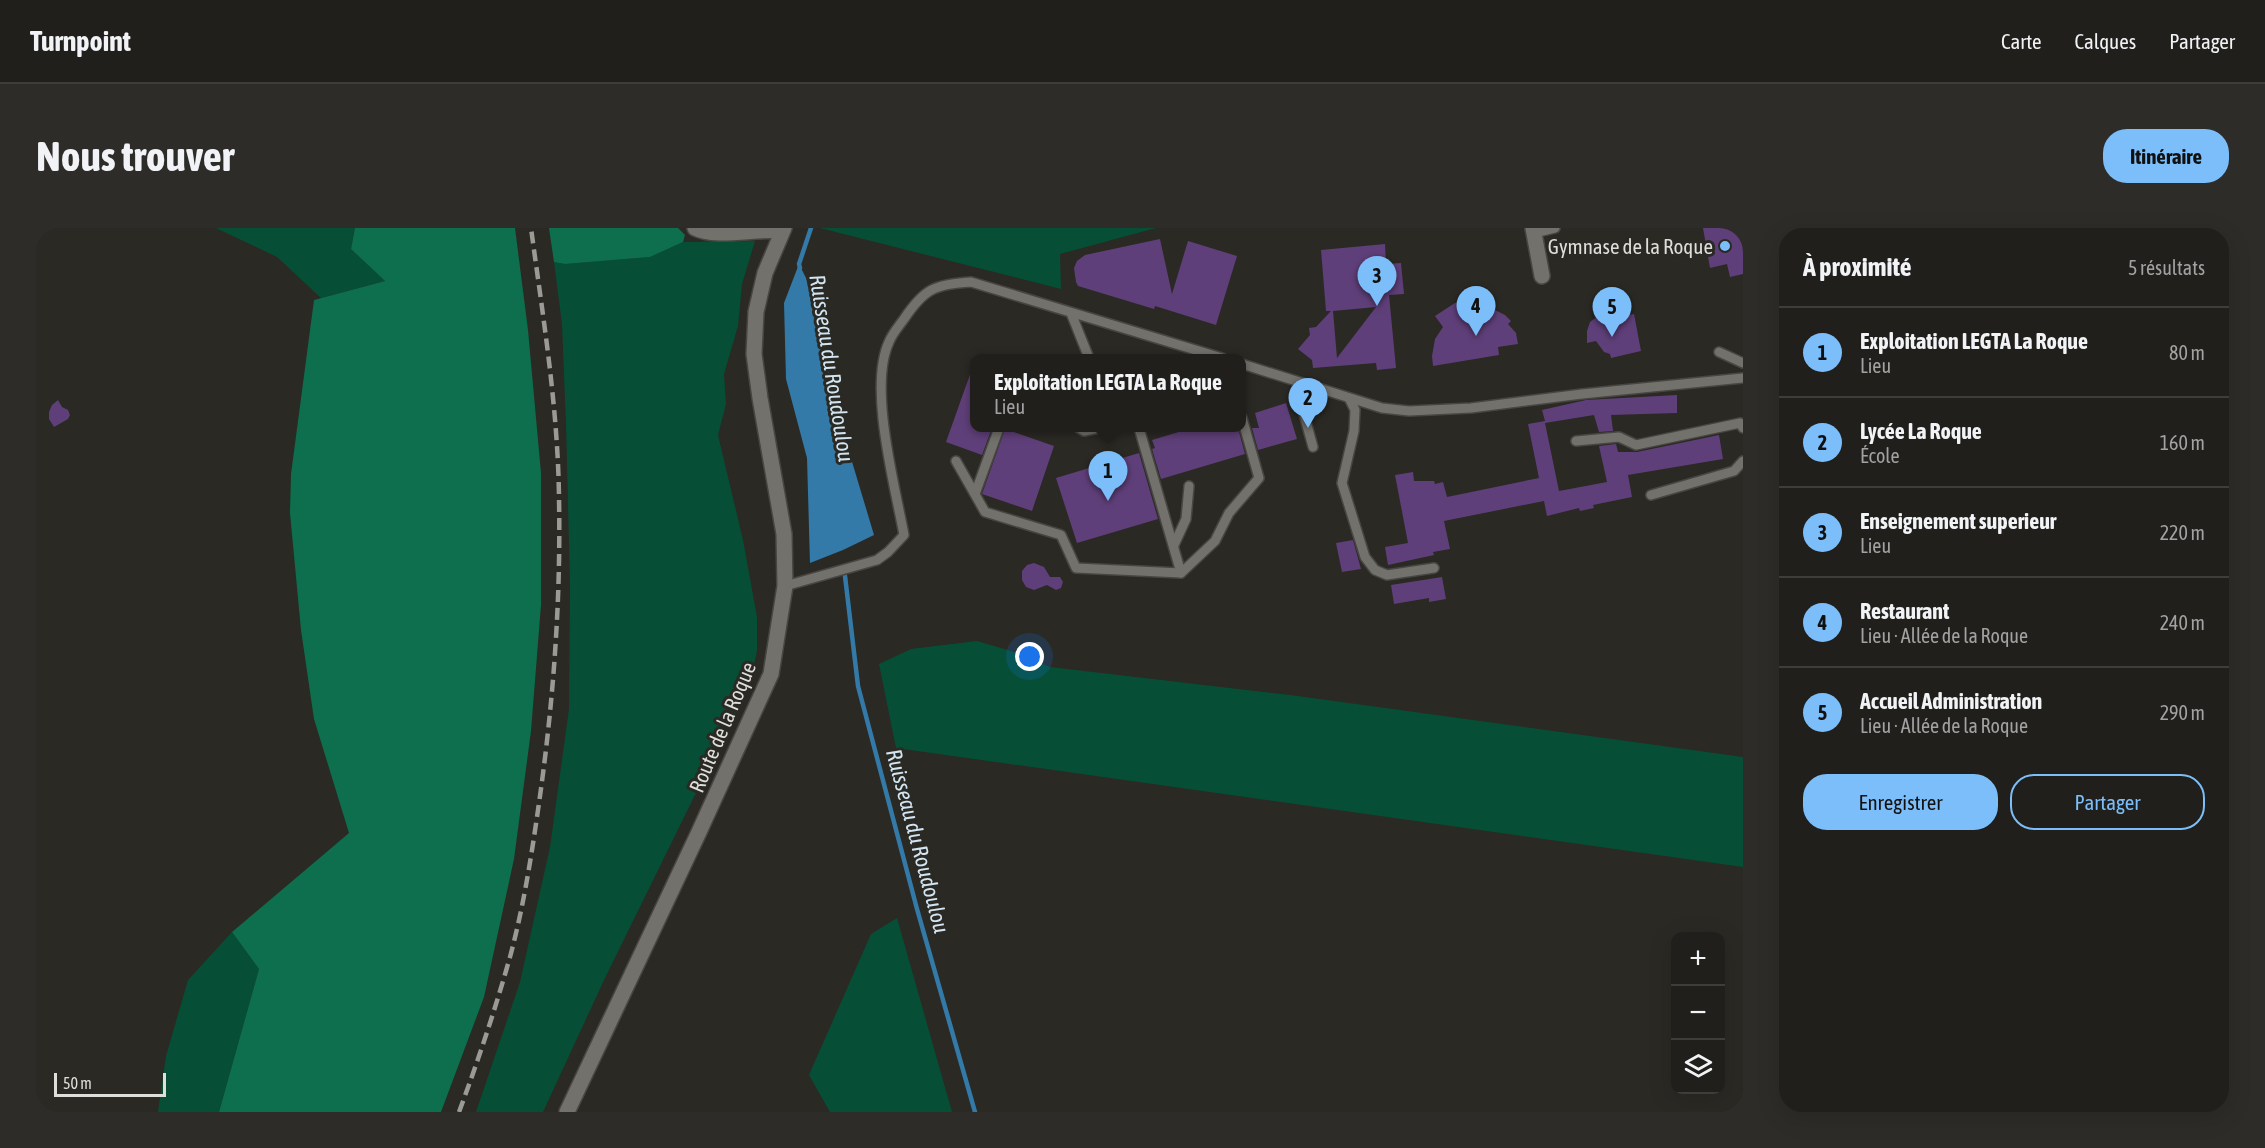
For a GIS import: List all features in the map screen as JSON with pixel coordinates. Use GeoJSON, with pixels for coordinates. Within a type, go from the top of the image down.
{"type":"FeatureCollection","features":[{"type":"Feature","properties":{"kind":"street"},"geometry":{"type":"LineString","coordinates":[[695,228],[714,232],[783,229]]}},
{"type":"Feature","properties":{"kind":"street","name":"Route de la Roque"},"geometry":{"type":"LineString","coordinates":[[567,1112],[771,674],[785,586],[784,534],[754,354],[756,312],[760,292],[765,273],[783,229]]}},
{"type":"Feature","properties":{"kind":"street"},"geometry":{"type":"LineString","coordinates":[[1533,231],[1542,276]]}},
{"type":"Feature","properties":{"kind":"lane"},"geometry":{"type":"LineString","coordinates":[[1533,231],[1555,228]]}},
{"type":"Feature","properties":{"kind":"lane"},"geometry":{"type":"LineString","coordinates":[[785,586],[877,560],[904,535],[883,422],[880,382],[888,343],[918,298],[945,283],[971,282],[1209,354]]}},
{"type":"Feature","properties":{"kind":"lane"},"geometry":{"type":"LineString","coordinates":[[1071,313],[1087,354]]}},
{"type":"Feature","properties":{"kind":"lane"},"geometry":{"type":"LineString","coordinates":[[1719,352],[1743,363]]}},
{"type":"Feature","properties":{"kind":"lane"},"geometry":{"type":"LineString","coordinates":[[1246,369],[1382,408],[1409,411],[1470,408],[1743,378]]}},
{"type":"Feature","properties":{"kind":"lane"},"geometry":{"type":"LineString","coordinates":[[1305,386],[1300,400],[1313,447]]}},
{"type":"Feature","properties":{"kind":"lane"},"geometry":{"type":"LineString","coordinates":[[1349,398],[1355,410],[1354,431],[1342,483],[1365,558],[1375,570],[1387,575],[1434,568]]}},
{"type":"Feature","properties":{"kind":"lane"},"geometry":{"type":"LineString","coordinates":[[1576,441],[1619,437],[1636,445],[1740,423],[1743,428]]}},
{"type":"Feature","properties":{"kind":"lane"},"geometry":{"type":"LineString","coordinates":[[975,494],[998,432]]}},
{"type":"Feature","properties":{"kind":"lane"},"geometry":{"type":"LineString","coordinates":[[1140,432],[1181,573]]}},
{"type":"Feature","properties":{"kind":"lane"},"geometry":{"type":"LineString","coordinates":[[956,460],[986,512],[1061,535],[1076,568],[1181,573],[1215,541],[1229,513],[1259,478],[1246,432]]}},
{"type":"Feature","properties":{"kind":"lane"},"geometry":{"type":"LineString","coordinates":[[1651,495],[1734,471],[1743,461]]}},
{"type":"Feature","properties":{"kind":"lane"},"geometry":{"type":"LineString","coordinates":[[1173,545],[1186,519],[1189,486]]}},
{"type":"Feature","properties":{"kind":"green space"},"geometry":{"type":"Polygon","coordinates":[[[216,228],[355,228],[351,249],[385,281],[321,298],[277,257],[216,228]]]}},
{"type":"Feature","properties":{"kind":"green space"},"geometry":{"type":"Polygon","coordinates":[[[355,228],[515,228],[528,330],[541,473],[541,605],[531,731],[514,859],[484,997],[441,1112],[219,1112],[259,969],[232,932],[349,833],[314,719],[301,630],[290,513],[291,474],[314,300],[385,281],[351,249],[355,228]]]}},
{"type":"Feature","properties":{"kind":"green space"},"geometry":{"type":"Polygon","coordinates":[[[549,228],[678,228],[685,235],[683,242],[650,257],[565,264],[554,262],[549,228]]]}},
{"type":"Feature","properties":{"kind":"green space"},"geometry":{"type":"Polygon","coordinates":[[[820,228],[1156,228],[1060,254],[1061,289],[820,228]]]}},
{"type":"Feature","properties":{"kind":"green space"},"geometry":{"type":"Polygon","coordinates":[[[755,241],[742,284],[738,326],[724,374],[726,404],[718,435],[743,540],[757,617],[757,651],[750,683],[605,978],[543,1112],[476,1112],[520,982],[550,847],[569,709],[570,584],[566,424],[562,324],[554,262],[565,264],[650,257],[683,242],[755,241]]]}},
{"type":"Feature","properties":{"kind":"green space"},"geometry":{"type":"Polygon","coordinates":[[[977,641],[1011,651],[1050,667],[1290,695],[1743,757],[1743,867],[896,748],[879,664],[911,649],[977,641]]]}},
{"type":"Feature","properties":{"kind":"green space"},"geometry":{"type":"Polygon","coordinates":[[[897,918],[952,1112],[830,1112],[809,1075],[871,934],[897,918]]]}},
{"type":"Feature","properties":{"kind":"green space"},"geometry":{"type":"Polygon","coordinates":[[[232,932],[259,969],[219,1112],[158,1112],[166,1056],[188,980],[232,932]]]}},
{"type":"Feature","properties":{"kind":"water"},"geometry":{"type":"Polygon","coordinates":[[[799,264],[806,278],[844,435],[874,535],[810,563],[807,458],[786,379],[784,303],[799,264]]]}},
{"type":"Feature","properties":{"kind":"building","name":"Gymnase de la Roque"},"geometry":{"type":"Polygon","coordinates":[[[1703,228],[1743,228],[1743,274],[1730,277],[1727,264],[1710,268],[1703,228]]]}},
{"type":"Feature","properties":{"kind":"building"},"geometry":{"type":"Polygon","coordinates":[[[1160,239],[1172,294],[1188,241],[1237,256],[1216,325],[1078,286],[1074,268],[1077,261],[1085,255],[1160,239]]]}},
{"type":"Feature","properties":{"kind":"building"},"geometry":{"type":"Polygon","coordinates":[[[1385,244],[1386,264],[1401,263],[1404,294],[1389,295],[1396,368],[1377,370],[1376,363],[1313,368],[1312,360],[1298,349],[1310,335],[1309,328],[1316,327],[1331,311],[1326,311],[1321,250],[1385,244]],[[1376,307],[1333,311],[1337,358],[1376,307]]]}},
{"type":"Feature","properties":{"kind":"building"},"geometry":{"type":"Polygon","coordinates":[[[1478,300],[1496,305],[1495,310],[1511,321],[1508,324],[1516,333],[1518,344],[1498,347],[1499,355],[1433,366],[1435,339],[1443,327],[1435,316],[1455,303],[1478,300]]]}},
{"type":"Feature","properties":{"kind":"building"},"geometry":{"type":"Polygon","coordinates":[[[1608,309],[1610,319],[1634,314],[1641,351],[1611,358],[1610,354],[1604,352],[1596,341],[1587,343],[1590,322],[1608,309]]]}},
{"type":"Feature","properties":{"kind":"building"},"geometry":{"type":"Polygon","coordinates":[[[970,374],[970,432],[991,432],[982,455],[946,442],[970,374]]]}},
{"type":"Feature","properties":{"kind":"building"},"geometry":{"type":"Polygon","coordinates":[[[1677,395],[1677,413],[1611,415],[1613,431],[1599,432],[1594,415],[1545,423],[1559,491],[1607,482],[1599,446],[1616,444],[1618,452],[1637,452],[1719,435],[1723,459],[1628,475],[1632,497],[1593,505],[1594,508],[1580,511],[1579,508],[1547,516],[1544,501],[1444,521],[1450,549],[1433,552],[1434,555],[1388,565],[1385,547],[1408,543],[1395,475],[1413,472],[1414,481],[1434,481],[1435,484],[1443,482],[1447,497],[1539,478],[1528,424],[1545,421],[1542,410],[1586,400],[1677,395]]]}},
{"type":"Feature","properties":{"kind":"building"},"geometry":{"type":"Polygon","coordinates":[[[58,400],[70,415],[68,419],[54,427],[49,419],[49,412],[58,400]]]}},
{"type":"Feature","properties":{"kind":"building"},"geometry":{"type":"Polygon","coordinates":[[[1286,403],[1297,439],[1258,450],[1252,428],[1259,428],[1255,413],[1286,403]]]}},
{"type":"Feature","properties":{"kind":"building"},"geometry":{"type":"Polygon","coordinates":[[[1004,432],[1014,432],[1054,446],[1032,511],[982,494],[1004,432]]]}},
{"type":"Feature","properties":{"kind":"building"},"geometry":{"type":"Polygon","coordinates":[[[1179,432],[1239,432],[1245,454],[1161,479],[1152,449],[1155,448],[1152,440],[1179,432]]]}},
{"type":"Feature","properties":{"kind":"building"},"geometry":{"type":"Polygon","coordinates":[[[1139,453],[1158,519],[1077,543],[1056,478],[1139,453]]]}},
{"type":"Feature","properties":{"kind":"building"},"geometry":{"type":"Polygon","coordinates":[[[1353,540],[1361,569],[1342,572],[1336,543],[1353,540]]]}},
{"type":"Feature","properties":{"kind":"building"},"geometry":{"type":"Polygon","coordinates":[[[1034,563],[1044,567],[1050,577],[1060,577],[1063,582],[1061,588],[1056,590],[1047,585],[1034,590],[1026,587],[1022,580],[1022,571],[1027,565],[1034,563]]]}},
{"type":"Feature","properties":{"kind":"building"},"geometry":{"type":"Polygon","coordinates":[[[1442,577],[1446,599],[1429,602],[1429,598],[1394,604],[1391,585],[1442,577]]]}},
{"type":"Feature","properties":{"kind":"waterway","name":"Ruisseau du Roudoulou"},"geometry":{"type":"LineString","coordinates":[[800,268],[799,264],[811,228]]}},
{"type":"Feature","properties":{"kind":"waterway","name":"Ruisseau du Roudoulou"},"geometry":{"type":"LineString","coordinates":[[845,576],[858,686],[917,909],[975,1112]]}},
{"type":"Feature","properties":{"kind":"railway"},"geometry":{"type":"LineString","coordinates":[[459,1112],[480,1055],[519,921],[538,810],[552,694],[559,577],[558,464],[549,363],[531,228]]}},
{"type":"Feature","properties":{"kind":"place","name":"Gymnase de la Roque"},"geometry":{"type":"Point","coordinates":[1725,246]}},
{"type":"Feature","properties":{"kind":"place","name":"Enseignement superieur"},"geometry":{"type":"Point","coordinates":[1377,306]}},
{"type":"Feature","properties":{"kind":"place","name":"Restaurant"},"geometry":{"type":"Point","coordinates":[1476,336]}},
{"type":"Feature","properties":{"kind":"place","name":"Accueil Administration"},"geometry":{"type":"Point","coordinates":[1612,337]}},
{"type":"Feature","properties":{"kind":"place","name":"Lycée La Roque"},"geometry":{"type":"Point","coordinates":[1308,428]}},
{"type":"Feature","properties":{"kind":"place","name":"Exploitation LEGTA La Roque"},"geometry":{"type":"Point","coordinates":[1108,501]}}]}
